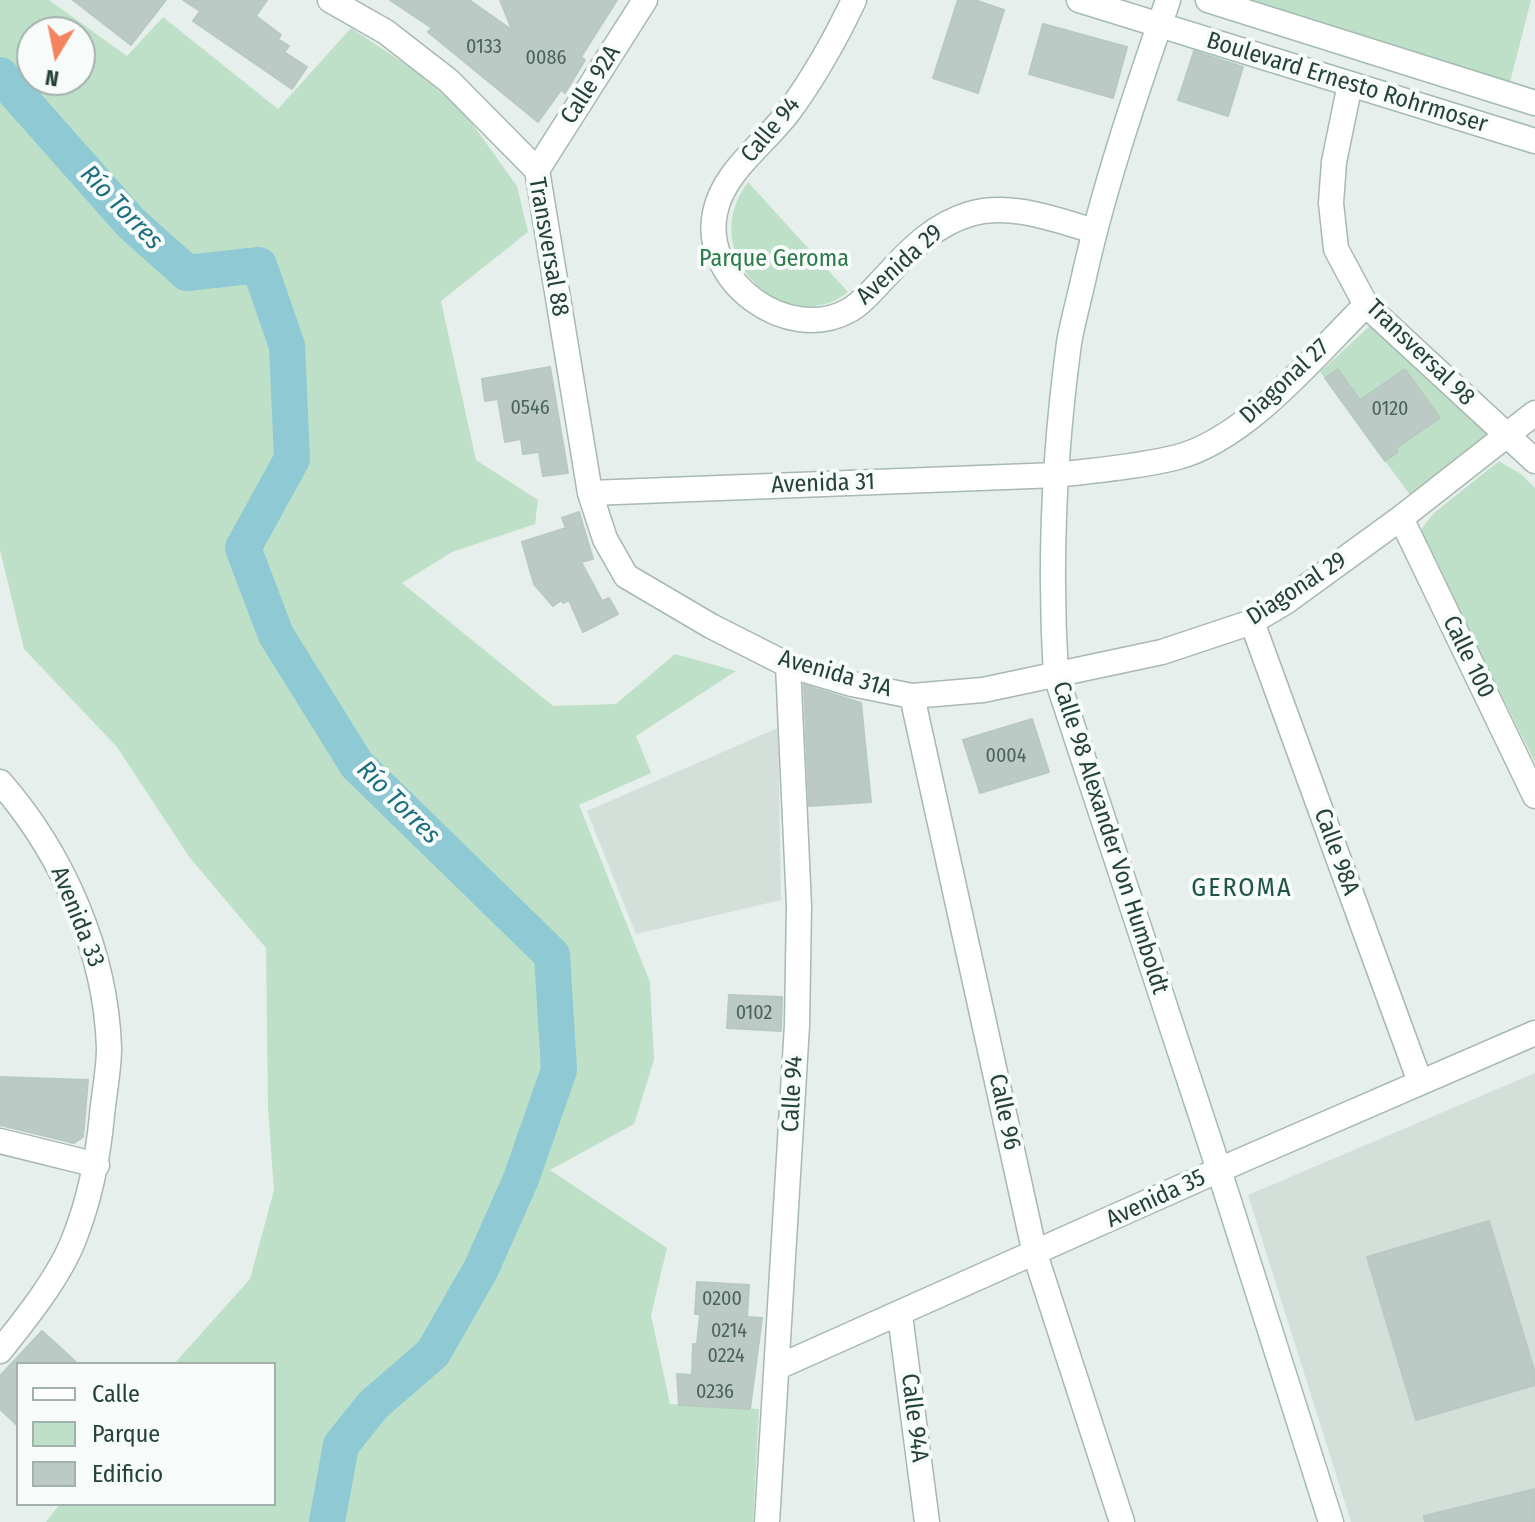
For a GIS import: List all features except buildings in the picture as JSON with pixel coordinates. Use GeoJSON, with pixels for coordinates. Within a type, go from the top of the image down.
{"type":"FeatureCollection","features":[{"type":"Feature","properties":{"kind":"street","name":"Transversal 88"},"geometry":{"type":"LineString","coordinates":[[330,0],[386,32],[449,81],[537,170],[590,493],[605,539]]}},
{"type":"Feature","properties":{"kind":"street","name":"Calle 92A"},"geometry":{"type":"LineString","coordinates":[[537,170],[645,0]]}},
{"type":"Feature","properties":{"kind":"street","name":"Calle 94"},"geometry":{"type":"LineString","coordinates":[[723,265],[715,240],[715,213],[725,189],[801,93],[854,0]]}},
{"type":"Feature","properties":{"kind":"street","name":"Boulevard Ernesto Rohrmoser"},"geometry":{"type":"LineString","coordinates":[[1079,0],[1535,141]]}},
{"type":"Feature","properties":{"kind":"street","name":"Calle 98 Alexander Von Humboldt"},"geometry":{"type":"LineString","coordinates":[[1168,0],[1126,122],[1095,231],[1070,341],[1057,475],[1051,588],[1056,676],[1331,1522]]}},
{"type":"Feature","properties":{"kind":"street","name":"Boulevard Ernesto Rohrmoser"},"geometry":{"type":"LineString","coordinates":[[1208,0],[1535,103]]}},
{"type":"Feature","properties":{"kind":"street","name":"Transversal 98"},"geometry":{"type":"LineString","coordinates":[[1350,84],[1334,162],[1331,203],[1336,249],[1366,305],[1535,461]]}},
{"type":"Feature","properties":{"kind":"street","name":"Avenida 29"},"geometry":{"type":"LineString","coordinates":[[723,265],[737,285],[762,307],[790,318],[823,319],[849,311],[906,254],[941,225],[970,214],[1016,210],[1095,231]]}},
{"type":"Feature","properties":{"kind":"street","name":"Diagonal 27"},"geometry":{"type":"LineString","coordinates":[[1057,475],[1180,457],[1223,437],[1262,408],[1366,305]]}},
{"type":"Feature","properties":{"kind":"street"},"geometry":{"type":"LineString","coordinates":[[1505,434],[1535,413]]}},
{"type":"Feature","properties":{"kind":"street","name":"Diagonal 29"},"geometry":{"type":"LineString","coordinates":[[1056,676],[1162,652],[1252,622],[1284,603],[1401,518],[1505,434]]}},
{"type":"Feature","properties":{"kind":"street","name":"Avenida 31"},"geometry":{"type":"LineString","coordinates":[[590,493],[1057,475]]}},
{"type":"Feature","properties":{"kind":"street","name":"Calle 100"},"geometry":{"type":"LineString","coordinates":[[1401,518],[1535,796]]}},
{"type":"Feature","properties":{"kind":"street","name":"Avenida 31A"},"geometry":{"type":"LineString","coordinates":[[605,539],[626,576],[668,603],[788,665],[852,684],[912,696],[983,690],[1056,676]]}},
{"type":"Feature","properties":{"kind":"street","name":"Calle 98A"},"geometry":{"type":"LineString","coordinates":[[1252,622],[1420,1082]]}},
{"type":"Feature","properties":{"kind":"street","name":"Calle 94"},"geometry":{"type":"LineString","coordinates":[[767,1522],[797,1025],[799,906],[788,665]]}},
{"type":"Feature","properties":{"kind":"street","name":"Calle 96"},"geometry":{"type":"LineString","coordinates":[[912,696],[1035,1254],[1122,1522]]}},
{"type":"Feature","properties":{"kind":"street","name":"Avenida 33"},"geometry":{"type":"LineString","coordinates":[[0,782],[46,844],[81,916],[101,981],[109,1049],[97,1165],[73,1242],[33,1310],[0,1351]]}},
{"type":"Feature","properties":{"kind":"street","name":"Avenida 35"},"geometry":{"type":"LineString","coordinates":[[778,1367],[1535,1033]]}},
{"type":"Feature","properties":{"kind":"street"},"geometry":{"type":"LineString","coordinates":[[0,1141],[97,1165]]}},
{"type":"Feature","properties":{"kind":"street","name":"Calle 94A"},"geometry":{"type":"LineString","coordinates":[[900,1315],[927,1522]]}},
{"type":"Feature","properties":{"kind":"shaded area"},"geometry":{"type":"Polygon","coordinates":[[[778,728],[781,900],[636,934],[587,811],[778,728]]]}},
{"type":"Feature","properties":{"kind":"shaded area"},"geometry":{"type":"Polygon","coordinates":[[[1535,1073],[1535,1522],[1351,1522],[1248,1195],[1535,1073]]]}},
{"type":"Feature","properties":{"kind":"green space"},"geometry":{"type":"Polygon","coordinates":[[[0,0],[49,0],[71,16],[16,16],[16,96],[96,96],[96,34],[127,56],[163,17],[278,109],[351,28],[414,70],[463,111],[517,186],[528,232],[441,301],[476,460],[538,500],[535,524],[452,552],[402,583],[553,706],[616,704],[675,654],[736,671],[636,736],[651,773],[579,805],[650,982],[654,1060],[634,1124],[550,1170],[667,1248],[651,1315],[670,1404],[759,1409],[753,1522],[46,1522],[58,1506],[276,1506],[276,1362],[176,1362],[250,1279],[274,1190],[268,1108],[266,948],[190,858],[117,747],[24,649],[0,550],[0,0]]]}},
{"type":"Feature","properties":{"kind":"green space"},"geometry":{"type":"Polygon","coordinates":[[[1242,0],[1531,0],[1510,82],[1242,0]]]}},
{"type":"Feature","properties":{"kind":"green space","name":"Parque Geroma"},"geometry":{"type":"Polygon","coordinates":[[[748,182],[848,292],[824,304],[799,306],[775,298],[754,283],[739,262],[732,237],[734,210],[748,182]]]}},
{"type":"Feature","properties":{"kind":"green space"},"geometry":{"type":"Polygon","coordinates":[[[1376,320],[1495,434],[1411,496],[1385,461],[1398,452],[1396,448],[1440,417],[1406,369],[1360,400],[1338,369],[1325,378],[1320,372],[1376,320]]]}},
{"type":"Feature","properties":{"kind":"green space"},"geometry":{"type":"Polygon","coordinates":[[[1499,461],[1521,474],[1535,488],[1535,762],[1419,532],[1434,513],[1499,461]]]}},
{"type":"Feature","properties":{"kind":"waterway","name":"Río Torres"},"geometry":{"type":"LineString","coordinates":[[0,75],[131,223],[187,273],[259,265],[287,346],[292,459],[243,548],[276,635],[357,765],[552,955],[559,1070],[521,1179],[481,1269],[433,1353],[373,1405],[341,1445],[327,1522]]}},
{"type":"Feature","properties":{"kind":"district","name":"GEROMA"},"geometry":{"type":"Point","coordinates":[1242,889]}}]}
